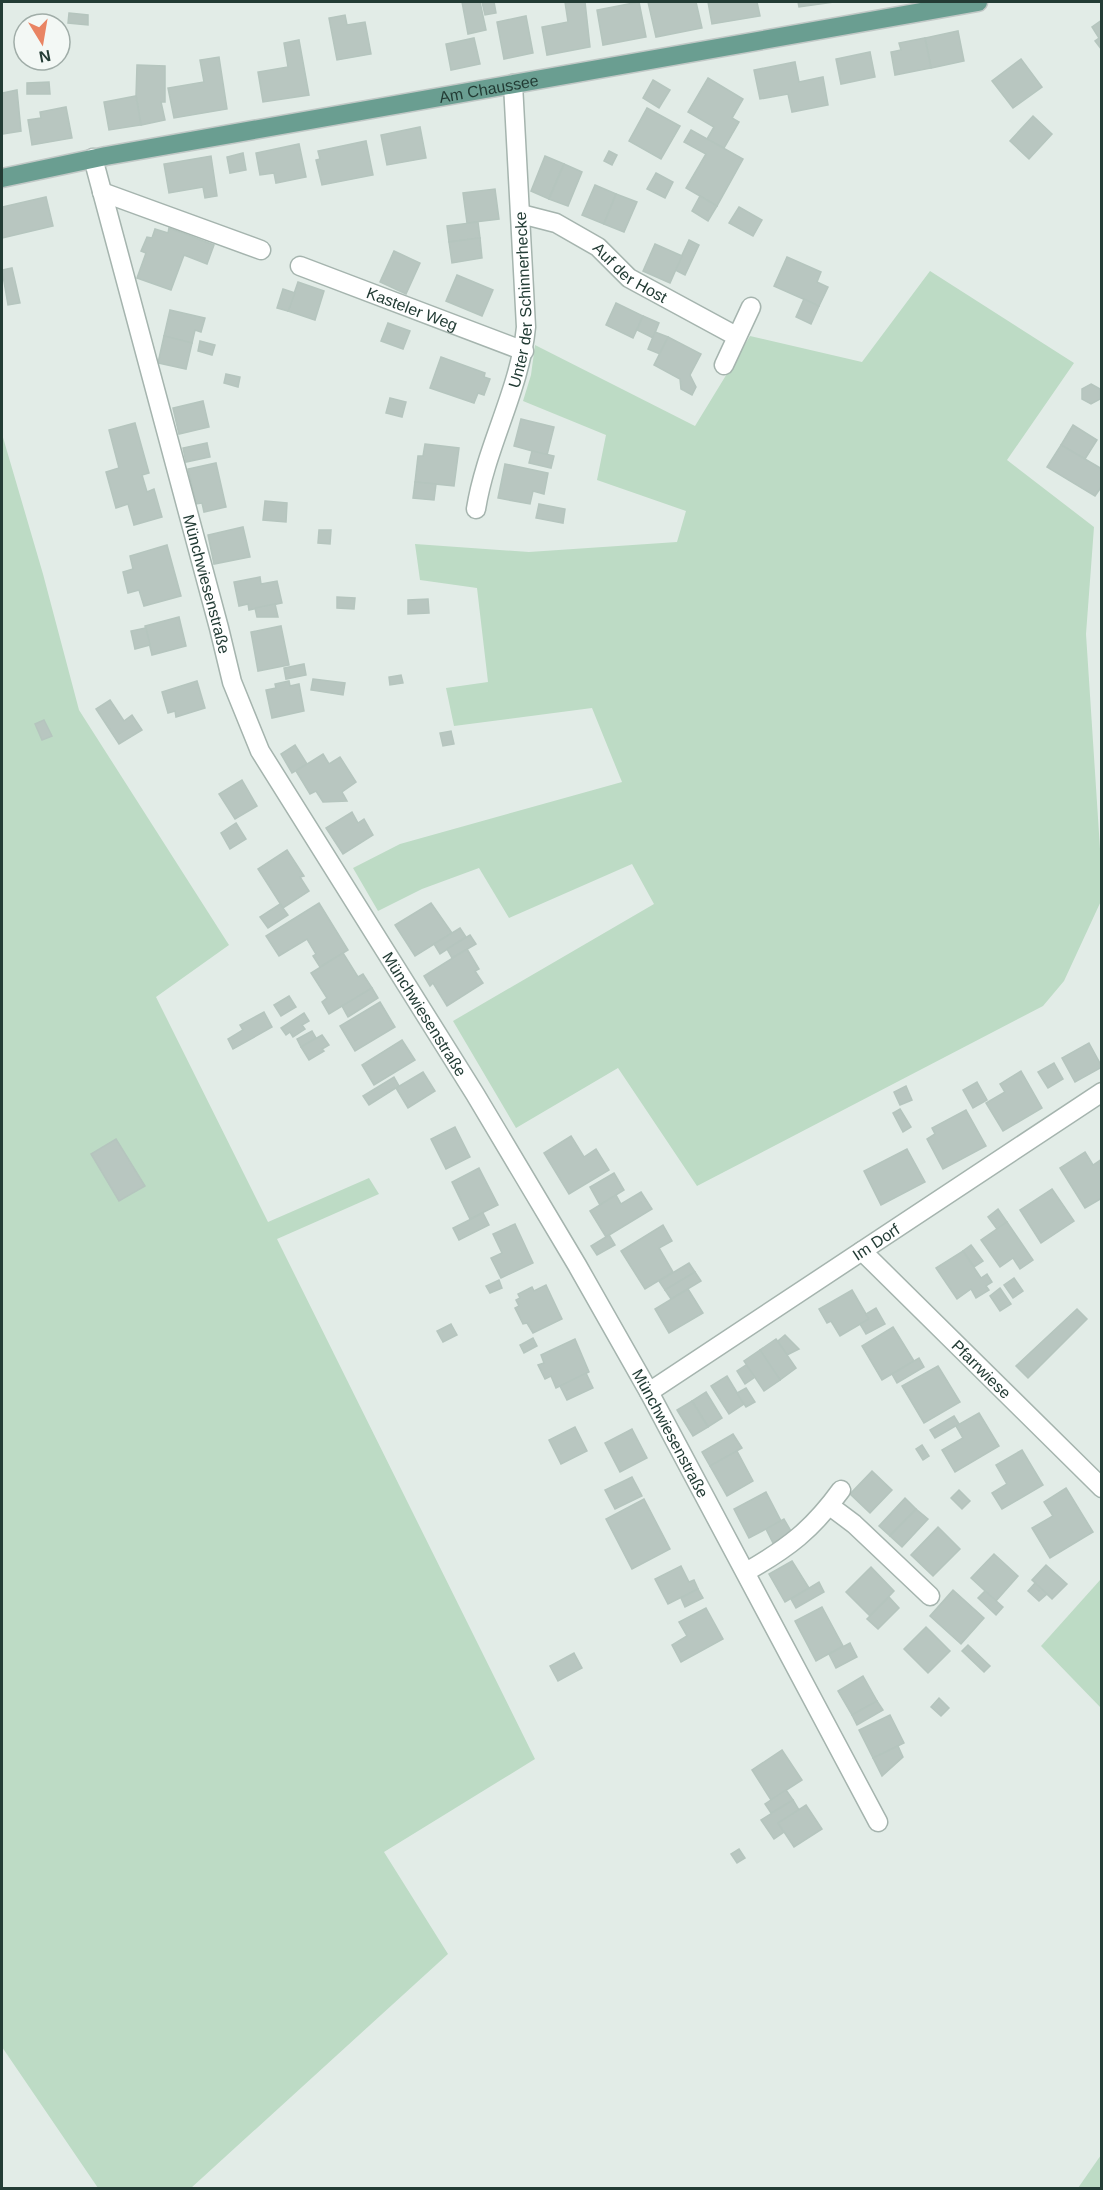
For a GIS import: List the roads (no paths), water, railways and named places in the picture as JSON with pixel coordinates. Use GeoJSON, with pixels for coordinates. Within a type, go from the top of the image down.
{"type":"FeatureCollection","features":[{"type":"Feature","properties":{"kind":"main road","name":"Am Chaussee"},"geometry":{"type":"LineString","coordinates":[[2,178],[93,158],[978,2]]}},
{"type":"Feature","properties":{"kind":"street","name":"Unter der Schinnerhecke"},"geometry":{"type":"LineString","coordinates":[[476,509],[481,481],[517,378],[524,351],[526,327],[513,84]]}},
{"type":"Feature","properties":{"kind":"street","name":"Münchwiesenstraße"},"geometry":{"type":"LineString","coordinates":[[93,158],[232,682],[260,751],[475,1094],[577,1265],[650,1392],[879,1822]]}},
{"type":"Feature","properties":{"kind":"street"},"geometry":{"type":"LineString","coordinates":[[102,192],[261,250]]}},
{"type":"Feature","properties":{"kind":"street","name":"Auf der Host"},"geometry":{"type":"LineString","coordinates":[[521,214],[556,223],[598,247],[629,278],[736,336]]}},
{"type":"Feature","properties":{"kind":"street","name":"Kasteler Weg"},"geometry":{"type":"LineString","coordinates":[[300,266],[524,351]]}},
{"type":"Feature","properties":{"kind":"street"},"geometry":{"type":"LineString","coordinates":[[724,365],[751,307]]}},
{"type":"Feature","properties":{"kind":"street","name":"Im Dorf"},"geometry":{"type":"LineString","coordinates":[[650,1392],[1101,1092]]}},
{"type":"Feature","properties":{"kind":"street","name":"Pfarrwiese"},"geometry":{"type":"LineString","coordinates":[[862,1251],[1101,1488]]}},
{"type":"Feature","properties":{"kind":"street"},"geometry":{"type":"LineString","coordinates":[[746,1572],[797,1540],[830,1506],[841,1490]]}},
{"type":"Feature","properties":{"kind":"street"},"geometry":{"type":"LineString","coordinates":[[830,1506],[855,1524],[930,1596]]}}]}
